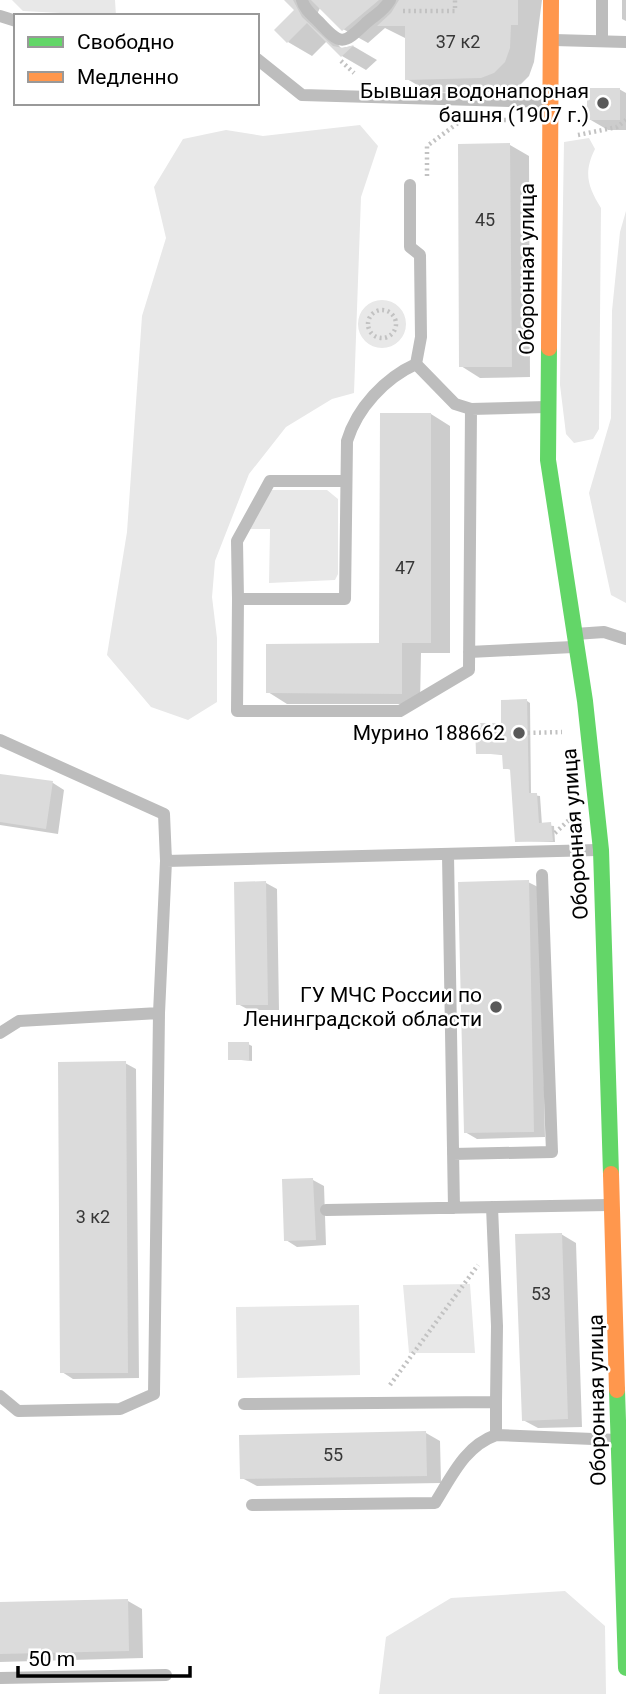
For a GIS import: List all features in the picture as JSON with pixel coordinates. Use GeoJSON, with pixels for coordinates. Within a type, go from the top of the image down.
{"type":"FeatureCollection","features":[{"type":"Feature","properties":{"kind":"street","name":"Оборонная улица"},"geometry":{"type":"LineString","coordinates":[[551,0],[548,407],[550,488],[576,641],[601,850],[612,1205],[622,1384],[619,1440],[626,1668]]}},
{"type":"Feature","properties":{"kind":"lane"},"geometry":{"type":"LineString","coordinates":[[302,0],[302,4],[341,41],[351,39],[369,20],[391,5]]}},
{"type":"Feature","properties":{"kind":"lane"},"geometry":{"type":"LineString","coordinates":[[602,0],[602,41]]}},
{"type":"Feature","properties":{"kind":"lane"},"geometry":{"type":"LineString","coordinates":[[550,40],[626,42]]}},
{"type":"Feature","properties":{"kind":"lane"},"geometry":{"type":"LineString","coordinates":[[259,61],[302,95],[549,102]]}},
{"type":"Feature","properties":{"kind":"lane"},"geometry":{"type":"LineString","coordinates":[[410,185],[410,247],[420,256],[421,337],[416,364]]}},
{"type":"Feature","properties":{"kind":"lane"},"geometry":{"type":"LineString","coordinates":[[416,364],[455,404],[471,409],[548,407]]}},
{"type":"Feature","properties":{"kind":"lane"},"geometry":{"type":"LineString","coordinates":[[238,599],[345,598],[347,441],[352,426],[395,373],[416,364]]}},
{"type":"Feature","properties":{"kind":"lane"},"geometry":{"type":"LineString","coordinates":[[345,481],[270,481],[237,541],[237,710],[400,710],[469,670],[471,409]]}},
{"type":"Feature","properties":{"kind":"lane"},"geometry":{"type":"LineString","coordinates":[[469,652],[576,641],[604,632],[626,639]]}},
{"type":"Feature","properties":{"kind":"lane"},"geometry":{"type":"LineString","coordinates":[[0,740],[164,814],[166,861],[159,1013],[154,1394],[120,1409],[18,1411],[0,1396]]}},
{"type":"Feature","properties":{"kind":"lane"},"geometry":{"type":"LineString","coordinates":[[166,861],[601,850]]}},
{"type":"Feature","properties":{"kind":"lane"},"geometry":{"type":"LineString","coordinates":[[448,855],[454,1208]]}},
{"type":"Feature","properties":{"kind":"lane"},"geometry":{"type":"LineString","coordinates":[[453,1154],[552,1152],[542,875]]}},
{"type":"Feature","properties":{"kind":"lane"},"geometry":{"type":"LineString","coordinates":[[0,1033],[19,1021],[159,1013]]}},
{"type":"Feature","properties":{"kind":"lane"},"geometry":{"type":"LineString","coordinates":[[609,1092],[626,1091]]}},
{"type":"Feature","properties":{"kind":"lane"},"geometry":{"type":"LineString","coordinates":[[326,1210],[612,1205]]}},
{"type":"Feature","properties":{"kind":"lane"},"geometry":{"type":"LineString","coordinates":[[492,1207],[496,1435]]}},
{"type":"Feature","properties":{"kind":"lane"},"geometry":{"type":"LineString","coordinates":[[244,1404],[496,1402]]}},
{"type":"Feature","properties":{"kind":"lane"},"geometry":{"type":"LineString","coordinates":[[252,1504],[435,1503],[468,1452],[481,1440],[496,1435],[619,1440]]}},
{"type":"Feature","properties":{"kind":"lane"},"geometry":{"type":"LineString","coordinates":[[0,1678],[166,1675]]}},
{"type":"Feature","properties":{"kind":"path"},"geometry":{"type":"LineString","coordinates":[[391,5],[455,11],[455,0]]}},
{"type":"Feature","properties":{"kind":"path"},"geometry":{"type":"LineString","coordinates":[[341,61],[354,74]]}},
{"type":"Feature","properties":{"kind":"path"},"geometry":{"type":"LineString","coordinates":[[427,176],[427,146],[462,120],[512,121]]}},
{"type":"Feature","properties":{"kind":"path"},"geometry":{"type":"LineString","coordinates":[[569,135],[617,127],[626,120]]}},
{"type":"Feature","properties":{"kind":"path"},"geometry":{"type":"LineString","coordinates":[[381,309],[388,311],[394,316],[395,330],[383,338],[376,337],[370,332],[369,318],[381,309]]}},
{"type":"Feature","properties":{"kind":"path"},"geometry":{"type":"LineString","coordinates":[[528,733],[566,732]]}},
{"type":"Feature","properties":{"kind":"path"},"geometry":{"type":"LineString","coordinates":[[552,836],[570,819]]}},
{"type":"Feature","properties":{"kind":"path"},"geometry":{"type":"LineString","coordinates":[[377,1403],[493,1245]]}},
{"type":"Feature","properties":{"kind":"shaded area"},"geometry":{"type":"Polygon","coordinates":[[[12,0],[115,0],[116,14],[79,14],[23,11],[12,0]]]}},
{"type":"Feature","properties":{"kind":"shaded area"},"geometry":{"type":"Polygon","coordinates":[[[360,125],[378,146],[361,197],[354,393],[332,399],[286,427],[249,474],[215,561],[212,597],[217,638],[217,702],[188,720],[151,707],[107,655],[127,532],[142,316],[166,238],[154,187],[183,139],[226,130],[263,136],[360,125]]]}},
{"type":"Feature","properties":{"kind":"shaded area"},"geometry":{"type":"Polygon","coordinates":[[[589,138],[595,149],[589,165],[589,180],[601,208],[599,429],[593,439],[574,443],[566,434],[560,385],[564,142],[589,138]]]}},
{"type":"Feature","properties":{"kind":"shaded area"},"geometry":{"type":"Polygon","coordinates":[[[626,211],[626,603],[611,595],[589,493],[611,418],[612,311],[620,232],[626,211]]]}},
{"type":"Feature","properties":{"kind":"shaded area"},"geometry":{"type":"Polygon","coordinates":[[[382,300],[399,307],[406,324],[399,341],[382,348],[365,341],[358,324],[365,307],[382,300]]]}},
{"type":"Feature","properties":{"kind":"shaded area"},"geometry":{"type":"Polygon","coordinates":[[[271,490],[327,490],[338,499],[338,574],[335,580],[269,583],[270,529],[247,529],[271,490]]]}},
{"type":"Feature","properties":{"kind":"shaded area"},"geometry":{"type":"Polygon","coordinates":[[[470,1284],[475,1353],[409,1353],[403,1285],[470,1284]]]}},
{"type":"Feature","properties":{"kind":"shaded area"},"geometry":{"type":"Polygon","coordinates":[[[359,1305],[360,1375],[237,1378],[236,1307],[359,1305]]]}},
{"type":"Feature","properties":{"kind":"shaded area"},"geometry":{"type":"Polygon","coordinates":[[[565,1591],[605,1626],[606,1694],[379,1694],[386,1637],[451,1598],[565,1591]]]}},
{"type":"Feature","properties":{"kind":"building"},"geometry":{"type":"Polygon","coordinates":[[[284,0],[293,0],[302,17],[333,46],[343,48],[354,45],[341,57],[307,23],[287,43],[274,30],[294,10],[284,0]]]}},
{"type":"Feature","properties":{"kind":"building"},"geometry":{"type":"Polygon","coordinates":[[[311,0],[379,0],[342,31],[311,0]]]}},
{"type":"Feature","properties":{"kind":"building"},"geometry":{"type":"Polygon","coordinates":[[[399,0],[518,0],[518,25],[511,25],[510,48],[505,62],[494,73],[481,78],[405,80],[405,26],[377,26],[391,13],[399,0]]]}},
{"type":"Feature","properties":{"kind":"building"},"geometry":{"type":"Polygon","coordinates":[[[587,88],[620,88],[620,120],[587,120],[587,88]]]}},
{"type":"Feature","properties":{"kind":"building"},"geometry":{"type":"Polygon","coordinates":[[[510,143],[512,367],[459,367],[458,144],[510,143]]]}},
{"type":"Feature","properties":{"kind":"building"},"geometry":{"type":"Polygon","coordinates":[[[380,413],[431,413],[431,643],[402,643],[402,694],[266,693],[266,644],[379,643],[380,413]]]}},
{"type":"Feature","properties":{"kind":"building"},"geometry":{"type":"Polygon","coordinates":[[[527,699],[529,793],[537,793],[539,823],[551,822],[553,841],[515,842],[510,769],[503,769],[502,754],[476,754],[475,723],[501,723],[501,700],[527,699]]]}},
{"type":"Feature","properties":{"kind":"building"},"geometry":{"type":"Polygon","coordinates":[[[0,774],[53,781],[46,829],[0,822],[0,774]]]}},
{"type":"Feature","properties":{"kind":"building","name":"ГУ МЧС России по Ленинградской области"},"geometry":{"type":"Polygon","coordinates":[[[529,880],[534,1132],[464,1133],[458,882],[529,880]]]}},
{"type":"Feature","properties":{"kind":"building"},"geometry":{"type":"Polygon","coordinates":[[[266,881],[268,1005],[236,1005],[234,882],[266,881]]]}},
{"type":"Feature","properties":{"kind":"building"},"geometry":{"type":"Polygon","coordinates":[[[228,1042],[249,1042],[249,1060],[228,1060],[228,1042]]]}},
{"type":"Feature","properties":{"kind":"building"},"geometry":{"type":"Polygon","coordinates":[[[126,1061],[128,1373],[60,1373],[58,1062],[126,1061]]]}},
{"type":"Feature","properties":{"kind":"building"},"geometry":{"type":"Polygon","coordinates":[[[313,1178],[316,1240],[284,1241],[282,1179],[313,1178]]]}},
{"type":"Feature","properties":{"kind":"building"},"geometry":{"type":"Polygon","coordinates":[[[562,1233],[568,1419],[522,1421],[515,1234],[562,1233]]]}},
{"type":"Feature","properties":{"kind":"building"},"geometry":{"type":"Polygon","coordinates":[[[426,1431],[427,1476],[240,1479],[239,1435],[426,1431]]]}},
{"type":"Feature","properties":{"kind":"building"},"geometry":{"type":"Polygon","coordinates":[[[128,1599],[129,1651],[0,1654],[0,1602],[128,1599]]]}},
{"type":"Feature","properties":{"kind":"traffic: fast"},"geometry":{"type":"LineString","coordinates":[[549,348],[548,460],[585,701],[601,850],[611,1174]]}},
{"type":"Feature","properties":{"kind":"traffic: fast"},"geometry":{"type":"LineString","coordinates":[[617,1390],[626,1668]]}},
{"type":"Feature","properties":{"kind":"traffic: slow"},"geometry":{"type":"LineString","coordinates":[[549,348],[551,0]]}},
{"type":"Feature","properties":{"kind":"traffic: slow"},"geometry":{"type":"LineString","coordinates":[[611,1174],[617,1390]]}},
{"type":"Feature","properties":{"kind":"place","name":"Бывшая водонапорная башня (1907 г.)"},"geometry":{"type":"Point","coordinates":[603,103]}},
{"type":"Feature","properties":{"kind":"place","name":"Мурино 188662"},"geometry":{"type":"Point","coordinates":[519,733]}},
{"type":"Feature","properties":{"kind":"place","name":"ГУ МЧС России по Ленинградской области"},"geometry":{"type":"Point","coordinates":[496,1007]}}]}
